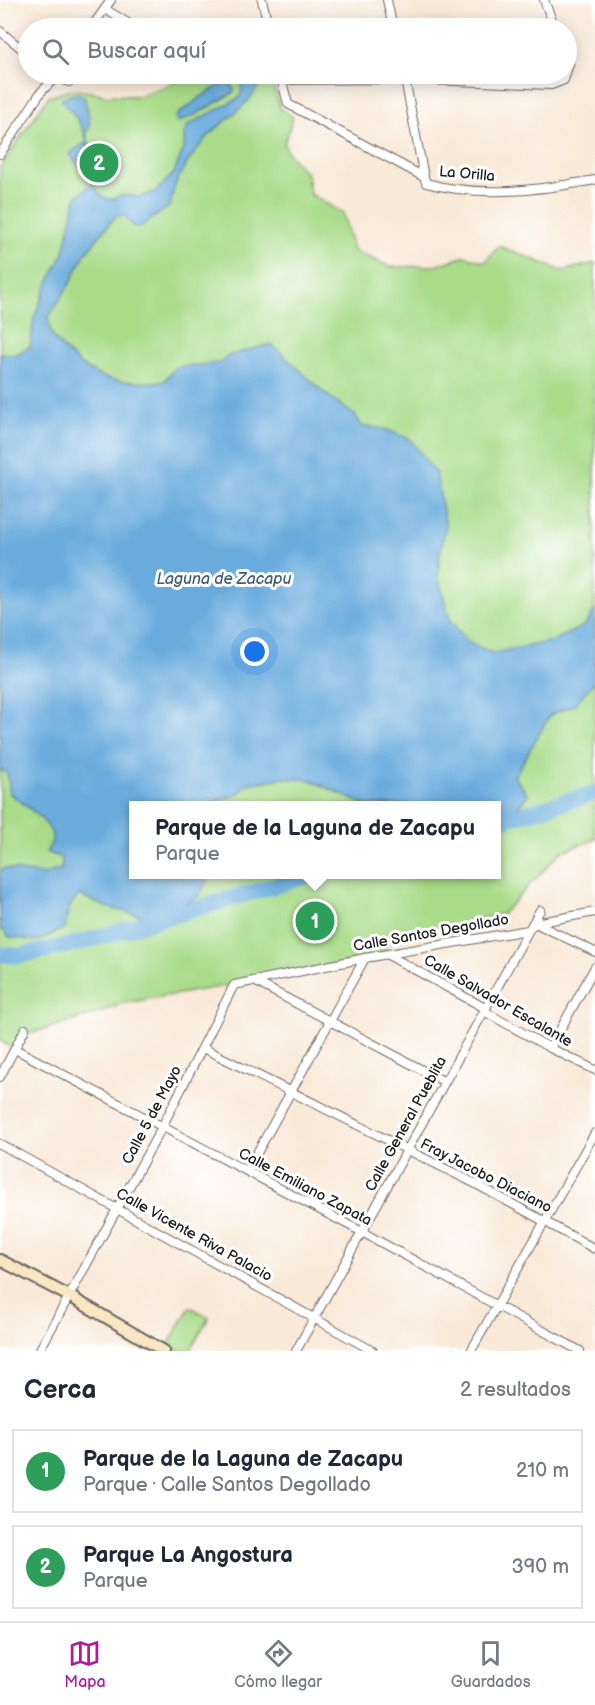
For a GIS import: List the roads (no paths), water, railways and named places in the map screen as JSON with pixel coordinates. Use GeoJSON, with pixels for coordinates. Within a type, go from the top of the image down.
{"type":"FeatureCollection","features":[{"type":"Feature","properties":{"kind":"main road"},"geometry":{"type":"LineString","coordinates":[[0,1260],[69,1296],[151,1348],[164,1351]]}},
{"type":"Feature","properties":{"kind":"street"},"geometry":{"type":"LineString","coordinates":[[98,18],[111,0]]}},
{"type":"Feature","properties":{"kind":"street"},"geometry":{"type":"LineString","coordinates":[[262,0],[266,18]]}},
{"type":"Feature","properties":{"kind":"street"},"geometry":{"type":"LineString","coordinates":[[387,0],[391,18]]}},
{"type":"Feature","properties":{"kind":"street"},"geometry":{"type":"LineString","coordinates":[[544,0],[551,18]]}},
{"type":"Feature","properties":{"kind":"street"},"geometry":{"type":"LineString","coordinates":[[105,9],[120,18]]}},
{"type":"Feature","properties":{"kind":"street"},"geometry":{"type":"LineString","coordinates":[[0,31],[18,46]]}},
{"type":"Feature","properties":{"kind":"street"},"geometry":{"type":"LineString","coordinates":[[0,154],[48,84]]}},
{"type":"Feature","properties":{"kind":"street","name":"La Orilla"},"geometry":{"type":"LineString","coordinates":[[283,84],[288,104],[424,177],[426,183],[447,189],[532,190],[595,180]]}},
{"type":"Feature","properties":{"kind":"street"},"geometry":{"type":"LineString","coordinates":[[406,84],[424,177]]}},
{"type":"Feature","properties":{"kind":"street"},"geometry":{"type":"LineString","coordinates":[[535,84],[553,84]]}},
{"type":"Feature","properties":{"kind":"street","name":"Calle General Pueblita"},"geometry":{"type":"LineString","coordinates":[[296,1351],[540,910]]}},
{"type":"Feature","properties":{"kind":"street"},"geometry":{"type":"LineString","coordinates":[[535,923],[595,912]]}},
{"type":"Feature","properties":{"kind":"street"},"geometry":{"type":"LineString","coordinates":[[535,923],[595,952]]}},
{"type":"Feature","properties":{"kind":"street","name":"Calle Santos Degollado"},"geometry":{"type":"LineString","coordinates":[[234,985],[365,958],[528,930],[535,923]]}},
{"type":"Feature","properties":{"kind":"street","name":"Calle Salvador Escalante"},"geometry":{"type":"LineString","coordinates":[[388,955],[485,1008],[489,1014],[550,1048],[595,1070]]}},
{"type":"Feature","properties":{"kind":"street"},"geometry":{"type":"LineString","coordinates":[[247,1171],[365,958]]}},
{"type":"Feature","properties":{"kind":"street"},"geometry":{"type":"LineString","coordinates":[[550,1048],[595,967]]}},
{"type":"Feature","properties":{"kind":"street"},"geometry":{"type":"LineString","coordinates":[[254,981],[445,1082]]}},
{"type":"Feature","properties":{"kind":"street","name":"Calle 5 de Mayo"},"geometry":{"type":"LineString","coordinates":[[39,1351],[162,1127],[234,985]]}},
{"type":"Feature","properties":{"kind":"street"},"geometry":{"type":"LineString","coordinates":[[0,1077],[25,1029]]}},
{"type":"Feature","properties":{"kind":"street","name":"Fray Jacobo Diaciano"},"geometry":{"type":"LineString","coordinates":[[203,1048],[546,1221],[595,1249]]}},
{"type":"Feature","properties":{"kind":"street","name":"Calle Emiliano Zapata"},"geometry":{"type":"LineString","coordinates":[[15,1049],[580,1351]]}},
{"type":"Feature","properties":{"kind":"street"},"geometry":{"type":"LineString","coordinates":[[471,1351],[595,1133]]}},
{"type":"Feature","properties":{"kind":"street","name":"Calle Vicente Riva Palacio"},"geometry":{"type":"LineString","coordinates":[[0,1144],[374,1351]]}},
{"type":"Feature","properties":{"kind":"water"},"geometry":{"type":"Polygon","coordinates":[[[230,84],[234,89],[233,93],[197,114],[176,121],[176,116],[201,96],[230,84]]]}},
{"type":"Feature","properties":{"kind":"water","name":"Laguna de Zacapu"},"geometry":{"type":"Polygon","coordinates":[[[241,84],[258,84],[248,101],[212,132],[193,155],[176,183],[170,206],[140,227],[133,226],[124,215],[115,217],[85,254],[48,318],[53,336],[77,361],[98,375],[134,382],[163,382],[176,367],[220,363],[227,356],[271,344],[326,394],[356,416],[362,426],[385,429],[410,439],[436,474],[446,526],[440,552],[438,577],[450,620],[469,643],[493,653],[553,641],[585,625],[595,610],[595,681],[574,705],[550,715],[514,777],[528,794],[517,809],[501,814],[501,801],[356,801],[310,780],[282,778],[248,784],[235,795],[219,801],[129,801],[129,879],[208,879],[199,896],[175,910],[145,917],[103,906],[80,895],[67,914],[65,928],[38,941],[9,937],[0,927],[0,872],[4,868],[44,875],[62,868],[62,858],[46,852],[52,839],[48,827],[36,814],[10,794],[7,772],[0,770],[0,353],[14,355],[30,347],[34,318],[64,252],[76,197],[92,184],[87,171],[79,166],[69,154],[85,143],[89,152],[81,125],[62,99],[76,93],[84,96],[89,120],[86,133],[91,149],[90,161],[97,191],[111,200],[122,195],[141,197],[156,191],[174,173],[184,147],[184,134],[188,125],[239,98],[242,90],[241,84]]]}},
{"type":"Feature","properties":{"kind":"waterway"},"geometry":{"type":"LineString","coordinates":[[501,821],[595,793]]}},
{"type":"Feature","properties":{"kind":"waterway"},"geometry":{"type":"LineString","coordinates":[[0,954],[18,956],[79,943],[298,879]]}},
{"type":"Feature","properties":{"kind":"place","name":"Parque La Angostura"},"geometry":{"type":"Point","coordinates":[99,163]}},
{"type":"Feature","properties":{"kind":"place","name":"Parque de la Laguna de Zacapu"},"geometry":{"type":"Point","coordinates":[315,921]}}]}
